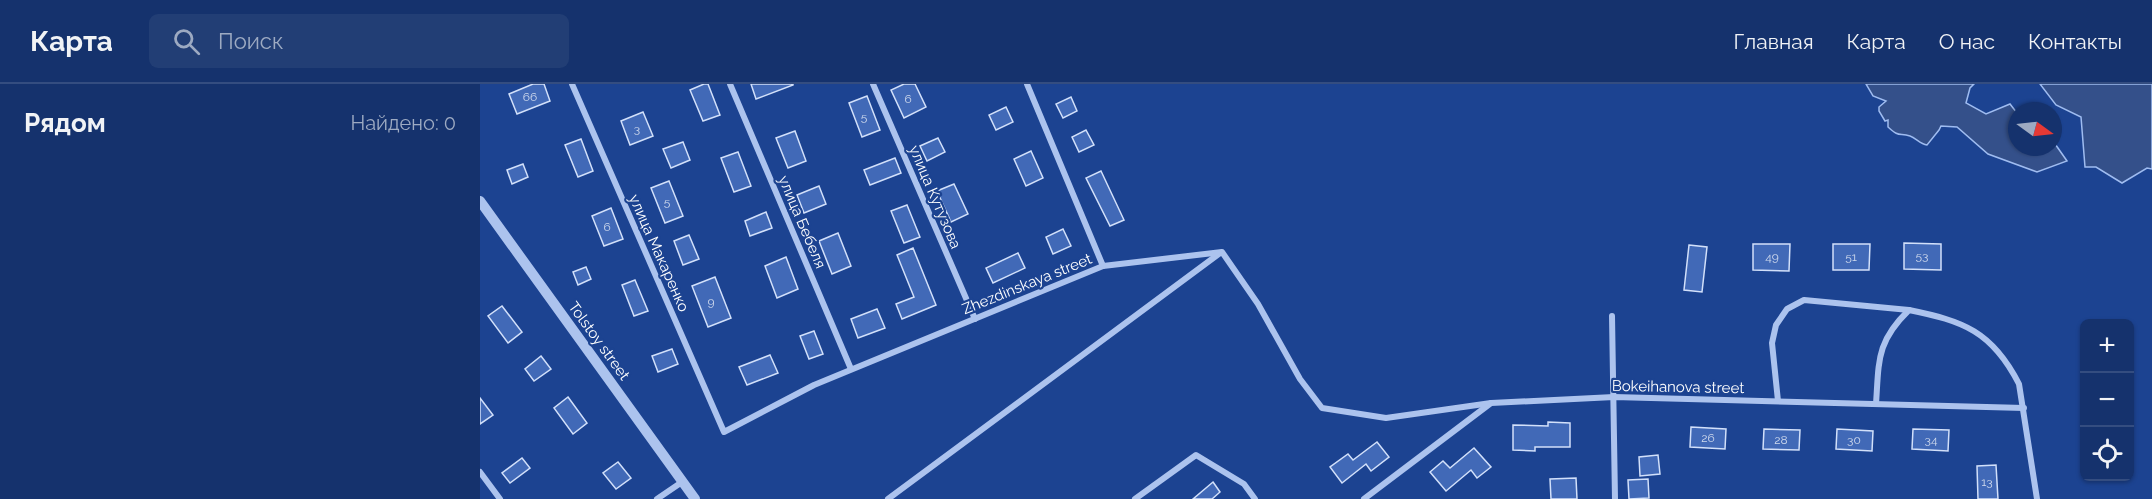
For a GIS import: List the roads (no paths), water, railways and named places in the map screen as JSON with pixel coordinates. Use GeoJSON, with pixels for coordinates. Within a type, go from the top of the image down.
{"type":"FeatureCollection","features":[{"type":"Feature","properties":{"kind":"street","name":"улица Макаренко"},"geometry":{"type":"LineString","coordinates":[[572,84],[724,432]]}},
{"type":"Feature","properties":{"kind":"street","name":"улица Бебеля"},"geometry":{"type":"LineString","coordinates":[[730,84],[851,369]]}},
{"type":"Feature","properties":{"kind":"street","name":"улица Кутузова"},"geometry":{"type":"LineString","coordinates":[[873,84],[975,319]]}},
{"type":"Feature","properties":{"kind":"street"},"geometry":{"type":"LineString","coordinates":[[1027,84],[1103,266]]}},
{"type":"Feature","properties":{"kind":"street","name":"Tolstoy street"},"geometry":{"type":"LineString","coordinates":[[480,201],[694,499]]}},
{"type":"Feature","properties":{"kind":"street","name":"Zhezdinskaya street"},"geometry":{"type":"LineString","coordinates":[[724,432],[814,385],[1103,266],[1222,252]]}},
{"type":"Feature","properties":{"kind":"street"},"geometry":{"type":"LineString","coordinates":[[888,499],[1222,252],[1258,304],[1300,379],[1322,408],[1386,418],[1491,403]]}},
{"type":"Feature","properties":{"kind":"street"},"geometry":{"type":"LineString","coordinates":[[1778,401],[1772,344],[1776,325],[1786,309],[1804,300],[1909,310],[1942,317],[1967,326],[1990,343],[2012,370],[2019,384],[2037,499]]}},
{"type":"Feature","properties":{"kind":"street"},"geometry":{"type":"LineString","coordinates":[[1876,404],[1878,366],[1886,337],[1909,310]]}},
{"type":"Feature","properties":{"kind":"street"},"geometry":{"type":"LineString","coordinates":[[1612,316],[1615,499]]}},
{"type":"Feature","properties":{"kind":"street","name":"Bokeihanova street"},"geometry":{"type":"LineString","coordinates":[[1491,403],[1614,397],[2024,408]]}},
{"type":"Feature","properties":{"kind":"street"},"geometry":{"type":"LineString","coordinates":[[1364,499],[1491,403]]}},
{"type":"Feature","properties":{"kind":"street"},"geometry":{"type":"LineString","coordinates":[[1135,499],[1196,455],[1245,484],[1255,499]]}},
{"type":"Feature","properties":{"kind":"street"},"geometry":{"type":"LineString","coordinates":[[480,472],[500,499]]}},
{"type":"Feature","properties":{"kind":"street"},"geometry":{"type":"LineString","coordinates":[[657,499],[682,482]]}},
{"type":"Feature","properties":{"kind":"water"},"geometry":{"type":"Polygon","coordinates":[[[1866,84],[1974,84],[1970,88],[1966,103],[1986,114],[2008,105],[2008,156],[2062,156],[2062,154],[2067,161],[2037,172],[1988,154],[1957,127],[1941,126],[1927,145],[1888,127],[1888,120],[1885,121],[1879,111],[1879,107],[1886,101],[1873,96],[1866,84]]]}},
{"type":"Feature","properties":{"kind":"water"},"geometry":{"type":"Polygon","coordinates":[[[2040,84],[2152,84],[2152,169],[2147,168],[2122,183],[2096,167],[2085,167],[2081,117],[2062,108],[2062,102],[2054,102],[2040,84]]]}}]}
